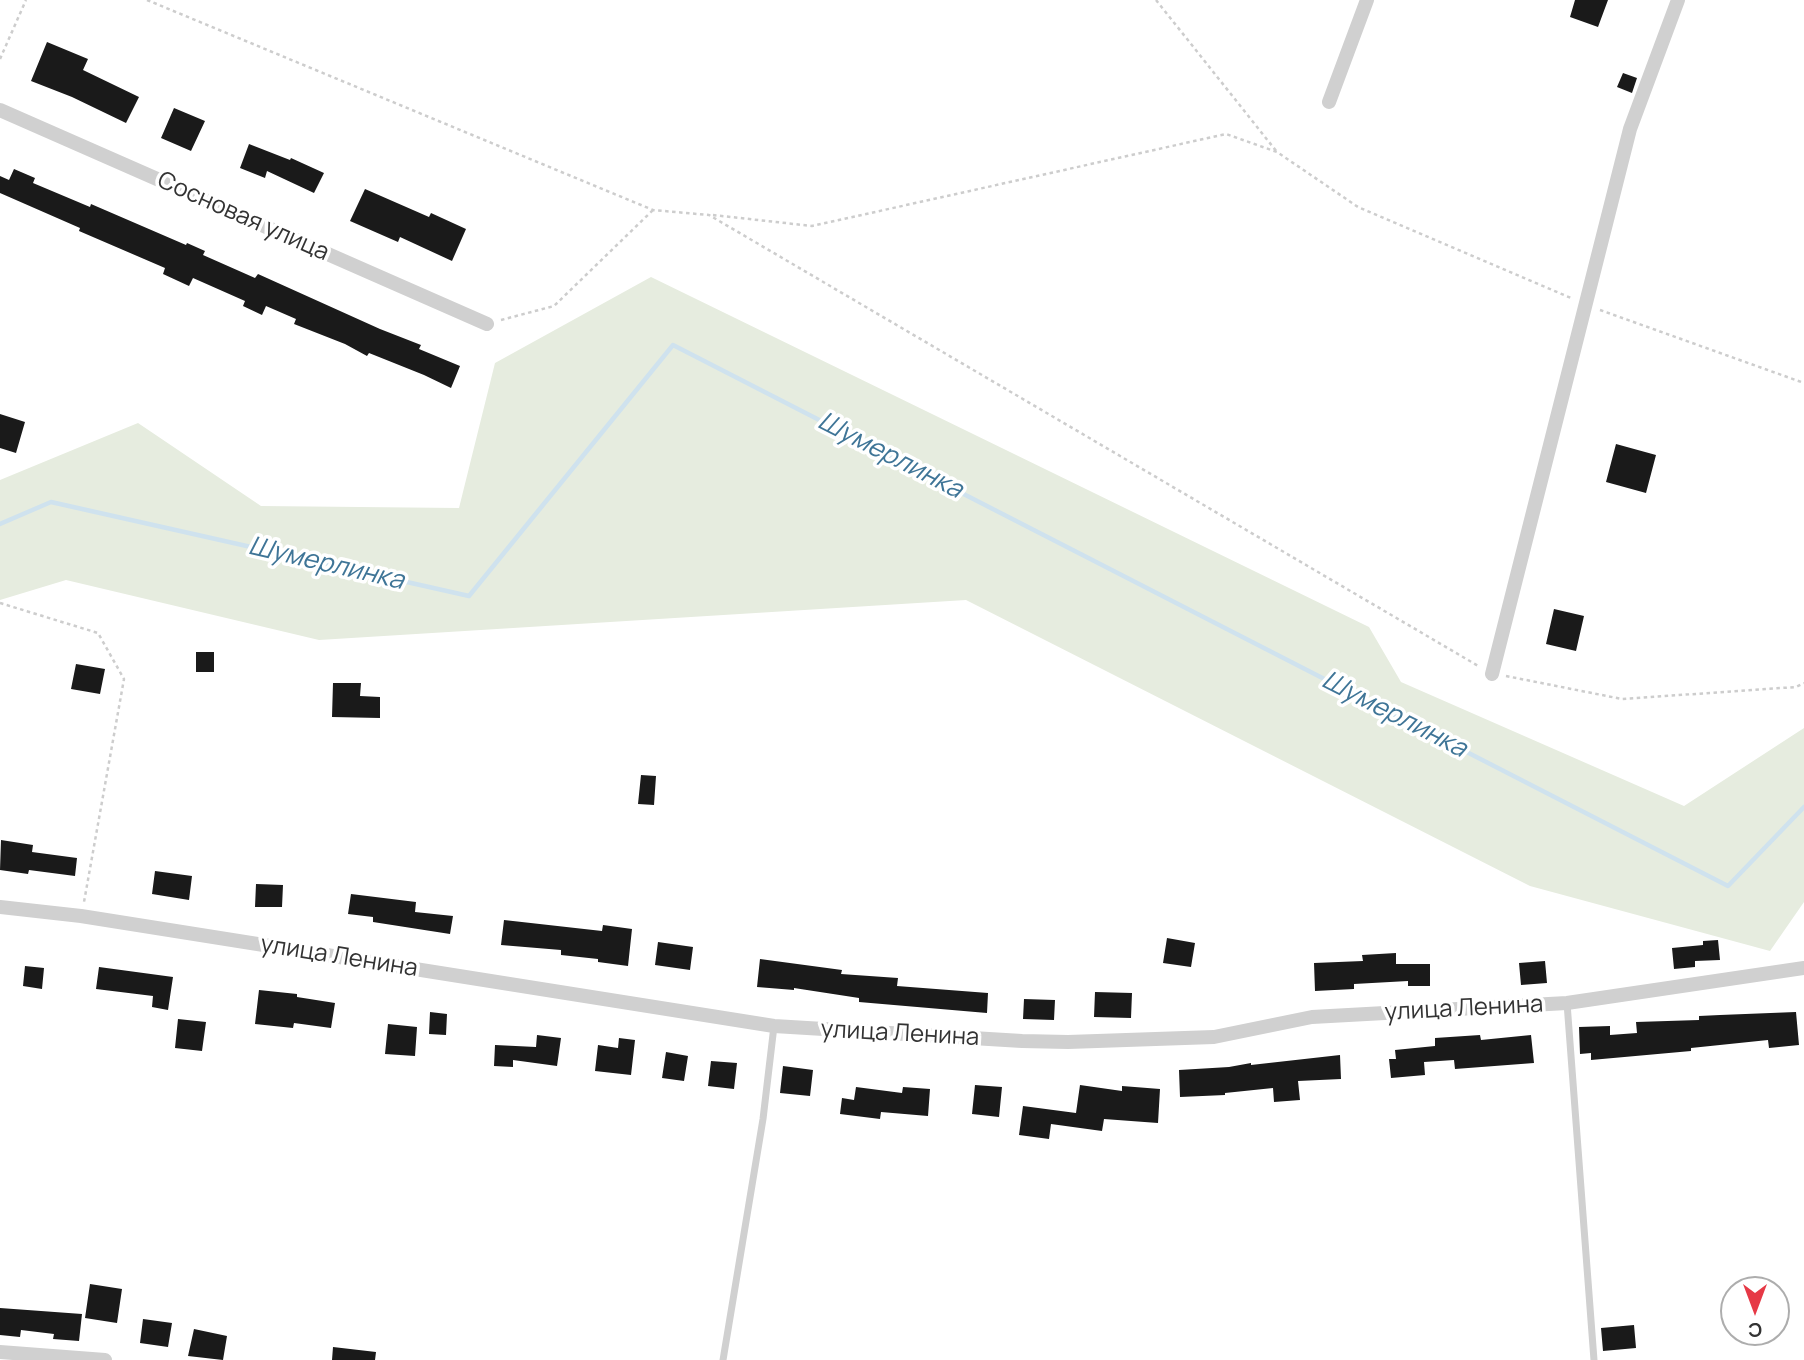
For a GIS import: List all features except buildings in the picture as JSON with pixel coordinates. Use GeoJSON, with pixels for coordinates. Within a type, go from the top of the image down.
{"type":"FeatureCollection","features":[{"type":"Feature","properties":{"kind":"street"},"geometry":{"type":"LineString","coordinates":[[1329,102],[1367,0]]}},
{"type":"Feature","properties":{"kind":"street"},"geometry":{"type":"LineString","coordinates":[[1492,674],[1630,129],[1678,0]]}},
{"type":"Feature","properties":{"kind":"street","name":"Сосновая улица"},"geometry":{"type":"LineString","coordinates":[[0,110],[487,324]]}},
{"type":"Feature","properties":{"kind":"street","name":"улица Ленина"},"geometry":{"type":"LineString","coordinates":[[0,907],[81,916],[774,1026],[1023,1041],[1082,1042],[1214,1037],[1312,1017],[1567,1003],[1804,968]]}},
{"type":"Feature","properties":{"kind":"street"},"geometry":{"type":"LineString","coordinates":[[0,1352],[105,1360]]}},
{"type":"Feature","properties":{"kind":"lane"},"geometry":{"type":"LineString","coordinates":[[1567,1003],[1594,1360]]}},
{"type":"Feature","properties":{"kind":"lane"},"geometry":{"type":"LineString","coordinates":[[723,1360],[764,1119],[774,1026]]}},
{"type":"Feature","properties":{"kind":"path"},"geometry":{"type":"LineString","coordinates":[[0,59],[26,0]]}},
{"type":"Feature","properties":{"kind":"path"},"geometry":{"type":"LineString","coordinates":[[147,0],[653,210],[812,226],[1226,134],[1277,152],[1358,207],[1585,304],[1804,383]]}},
{"type":"Feature","properties":{"kind":"path"},"geometry":{"type":"LineString","coordinates":[[1156,0],[1277,152]]}},
{"type":"Feature","properties":{"kind":"path"},"geometry":{"type":"LineString","coordinates":[[487,324],[554,306],[653,210]]}},
{"type":"Feature","properties":{"kind":"path"},"geometry":{"type":"LineString","coordinates":[[709,215],[1492,674],[1622,699],[1796,687],[1804,683]]}},
{"type":"Feature","properties":{"kind":"path"},"geometry":{"type":"LineString","coordinates":[[0,603],[98,633],[124,679],[81,916]]}},
{"type":"Feature","properties":{"kind":"shaded area"},"geometry":{"type":"Polygon","coordinates":[[[651,277],[1369,627],[1401,682],[1684,806],[1804,728],[1804,902],[1770,951],[1530,886],[966,600],[319,640],[66,580],[0,600],[0,480],[138,423],[261,506],[459,508],[495,363],[651,277]]]}},
{"type":"Feature","properties":{"kind":"waterway","name":"Шумерлинка"},"geometry":{"type":"LineString","coordinates":[[0,524],[51,502],[469,596],[673,345],[1728,886],[1804,807]]}}]}
